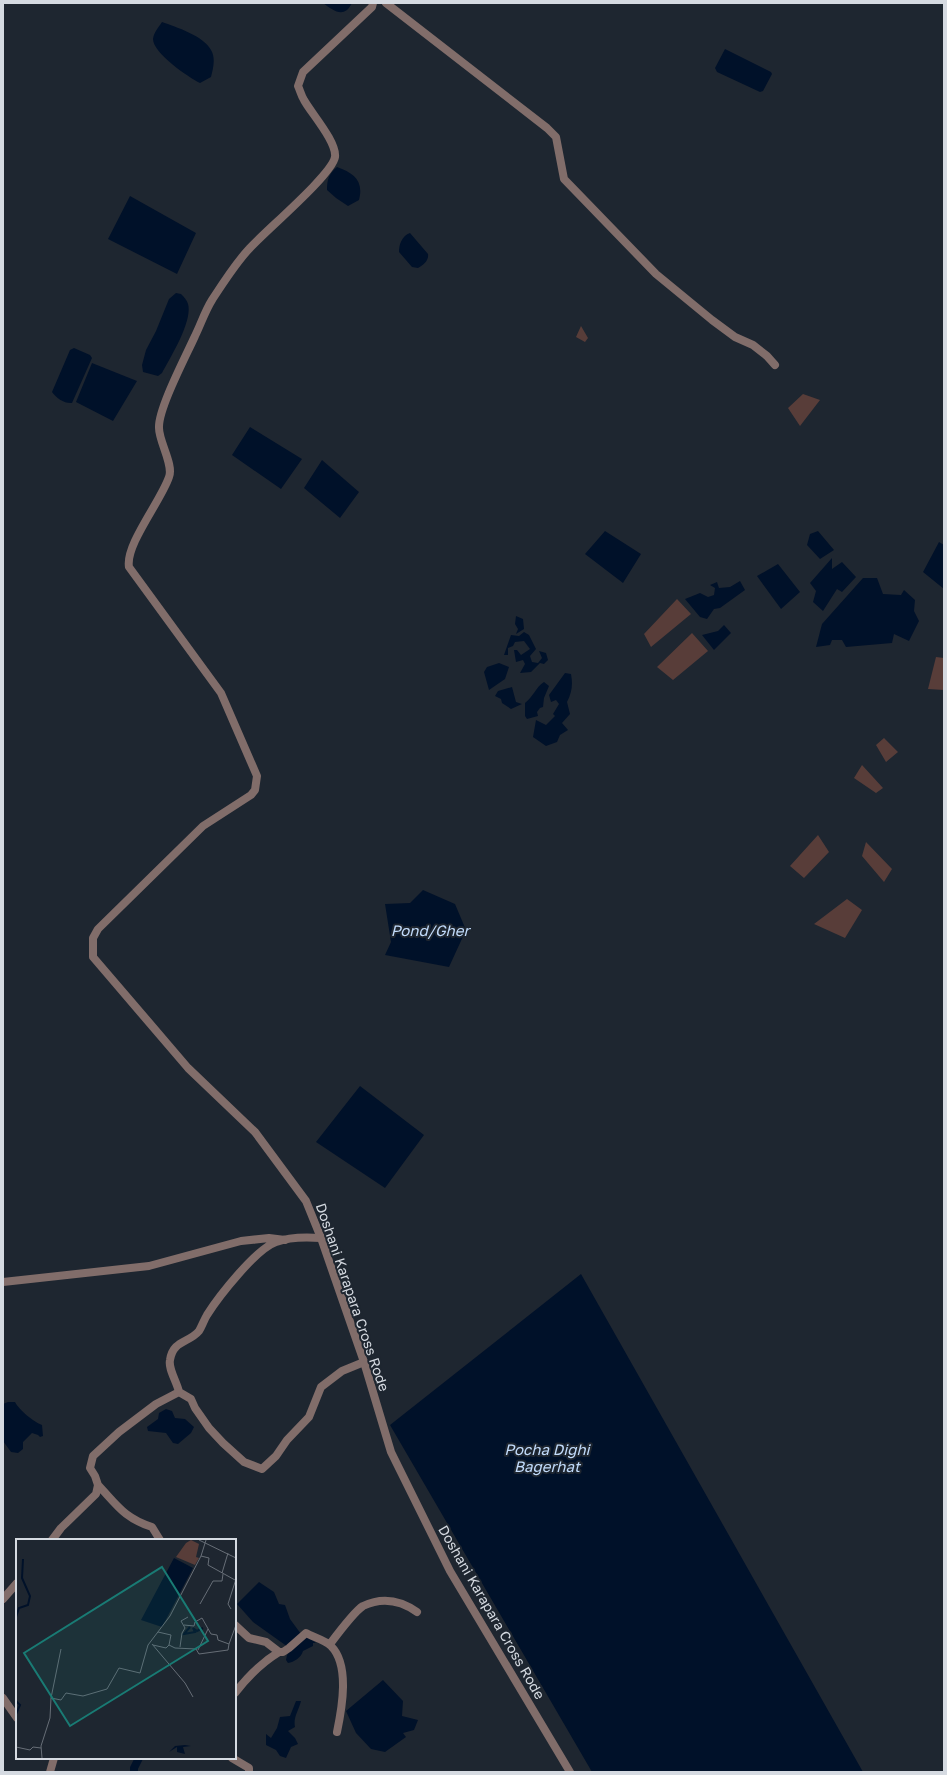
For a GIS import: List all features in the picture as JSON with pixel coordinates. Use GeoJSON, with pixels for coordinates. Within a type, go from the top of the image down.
{"type":"FeatureCollection","features":[{"type":"Feature","properties":{"kind":"street","name":"Doshani Karapara Cross Rode"},"geometry":{"type":"LineString","coordinates":[[373,3],[372,8],[303,72],[298,86],[303,98],[332,143],[335,151],[335,159],[323,176],[249,249],[211,302],[168,395],[159,422],[159,434],[169,463],[170,476],[152,513],[131,548],[128,560],[129,567],[221,693],[257,776],[255,790],[251,795],[202,826],[98,929],[92,947],[93,957],[188,1068],[255,1132],[306,1201],[321,1238],[364,1362],[391,1452],[450,1571],[570,1772]]}},
{"type":"Feature","properties":{"kind":"street"},"geometry":{"type":"LineString","coordinates":[[386,3],[547,128],[556,137],[564,179],[656,274],[712,320],[717,322],[723,329],[753,345],[767,356],[775,365]]}},
{"type":"Feature","properties":{"kind":"street"},"geometry":{"type":"LineString","coordinates":[[3,1282],[149,1266],[241,1241],[269,1238],[285,1240]]}},
{"type":"Feature","properties":{"kind":"street"},"geometry":{"type":"LineString","coordinates":[[321,1238],[285,1240],[275,1242],[265,1248],[240,1270],[236,1278],[207,1314],[199,1331],[193,1337],[177,1344],[169,1362],[180,1392],[191,1399],[195,1408],[209,1428],[244,1462],[262,1469],[276,1456],[287,1440],[309,1417],[321,1387],[342,1371],[364,1362]]}},
{"type":"Feature","properties":{"kind":"street"},"geometry":{"type":"LineString","coordinates":[[53,1539],[61,1528],[96,1494],[98,1485],[96,1476],[90,1468],[93,1456],[119,1432],[156,1404],[180,1392]]}},
{"type":"Feature","properties":{"kind":"street"},"geometry":{"type":"LineString","coordinates":[[98,1485],[123,1512],[136,1521],[152,1527],[159,1539]]}},
{"type":"Feature","properties":{"kind":"street"},"geometry":{"type":"LineString","coordinates":[[3,1599],[16,1584]]}},
{"type":"Feature","properties":{"kind":"street"},"geometry":{"type":"LineString","coordinates":[[330,1644],[362,1607],[388,1600],[406,1605],[417,1612]]}},
{"type":"Feature","properties":{"kind":"street"},"geometry":{"type":"LineString","coordinates":[[236,1626],[249,1638],[266,1642],[279,1652]]}},
{"type":"Feature","properties":{"kind":"street"},"geometry":{"type":"LineString","coordinates":[[236,1692],[250,1674],[267,1659],[289,1648],[306,1633],[330,1644],[338,1655],[343,1689],[337,1732]]}},
{"type":"Feature","properties":{"kind":"street"},"geometry":{"type":"LineString","coordinates":[[3,1698],[16,1717]]}},
{"type":"Feature","properties":{"kind":"street"},"geometry":{"type":"LineString","coordinates":[[50,1772],[54,1759]]}},
{"type":"Feature","properties":{"kind":"street"},"geometry":{"type":"LineString","coordinates":[[234,1759],[249,1768],[249,1772]]}},
{"type":"Feature","properties":{"kind":"shaded area"},"geometry":{"type":"Polygon","coordinates":[[[581,326],[588,338],[585,342],[576,337],[581,326]]]}},
{"type":"Feature","properties":{"kind":"shaded area"},"geometry":{"type":"Polygon","coordinates":[[[803,394],[820,400],[800,426],[788,408],[803,394]]]}},
{"type":"Feature","properties":{"kind":"shaded area"},"geometry":{"type":"Polygon","coordinates":[[[677,599],[691,614],[651,647],[644,634],[677,599]]]}},
{"type":"Feature","properties":{"kind":"shaded area"},"geometry":{"type":"Polygon","coordinates":[[[692,633],[708,651],[673,680],[657,667],[692,633]]]}},
{"type":"Feature","properties":{"kind":"shaded area"},"geometry":{"type":"Polygon","coordinates":[[[936,657],[944,658],[944,690],[928,689],[936,657]]]}},
{"type":"Feature","properties":{"kind":"shaded area"},"geometry":{"type":"Polygon","coordinates":[[[884,738],[898,752],[886,762],[876,745],[884,738]]]}},
{"type":"Feature","properties":{"kind":"shaded area"},"geometry":{"type":"Polygon","coordinates":[[[862,765],[883,788],[876,793],[854,778],[862,765]]]}},
{"type":"Feature","properties":{"kind":"shaded area"},"geometry":{"type":"Polygon","coordinates":[[[818,835],[829,852],[804,878],[790,866],[818,835]]]}},
{"type":"Feature","properties":{"kind":"shaded area"},"geometry":{"type":"Polygon","coordinates":[[[866,842],[892,869],[884,882],[862,856],[866,842]]]}},
{"type":"Feature","properties":{"kind":"shaded area"},"geometry":{"type":"Polygon","coordinates":[[[847,899],[862,910],[845,938],[814,924],[847,899]]]}},
{"type":"Feature","properties":{"kind":"water"},"geometry":{"type":"Polygon","coordinates":[[[323,3],[352,3],[346,11],[339,12],[331,9],[323,3]]]}},
{"type":"Feature","properties":{"kind":"water"},"geometry":{"type":"Polygon","coordinates":[[[162,22],[196,36],[207,45],[213,53],[214,64],[211,77],[200,83],[172,64],[159,51],[153,39],[155,32],[162,22]]]}},
{"type":"Feature","properties":{"kind":"water"},"geometry":{"type":"Polygon","coordinates":[[[725,49],[771,72],[772,74],[763,91],[760,92],[717,72],[715,68],[725,49]]]}},
{"type":"Feature","properties":{"kind":"water"},"geometry":{"type":"Polygon","coordinates":[[[337,167],[353,175],[359,183],[359,200],[348,206],[327,190],[329,177],[337,167]]]}},
{"type":"Feature","properties":{"kind":"water"},"geometry":{"type":"Polygon","coordinates":[[[130,196],[196,233],[177,274],[108,239],[130,196]]]}},
{"type":"Feature","properties":{"kind":"water"},"geometry":{"type":"Polygon","coordinates":[[[410,233],[428,254],[427,261],[418,268],[412,267],[399,252],[402,241],[405,236],[410,233]]]}},
{"type":"Feature","properties":{"kind":"water"},"geometry":{"type":"Polygon","coordinates":[[[176,293],[181,294],[188,304],[189,311],[184,329],[162,373],[158,376],[143,372],[142,365],[146,350],[156,331],[169,299],[176,293]]]}},
{"type":"Feature","properties":{"kind":"water"},"geometry":{"type":"Polygon","coordinates":[[[74,348],[90,355],[92,358],[72,403],[66,403],[52,392],[70,350],[74,348]]]}},
{"type":"Feature","properties":{"kind":"water"},"geometry":{"type":"Polygon","coordinates":[[[92,363],[137,381],[113,421],[76,402],[92,363]]]}},
{"type":"Feature","properties":{"kind":"water"},"geometry":{"type":"Polygon","coordinates":[[[250,427],[302,459],[281,489],[232,455],[250,427]]]}},
{"type":"Feature","properties":{"kind":"water"},"geometry":{"type":"Polygon","coordinates":[[[322,460],[359,492],[340,518],[304,488],[322,460]]]}},
{"type":"Feature","properties":{"kind":"water"},"geometry":{"type":"Polygon","coordinates":[[[605,531],[641,554],[623,583],[585,554],[605,531]]]}},
{"type":"Feature","properties":{"kind":"water"},"geometry":{"type":"Polygon","coordinates":[[[818,531],[834,550],[820,559],[807,545],[810,534],[818,531]]]}},
{"type":"Feature","properties":{"kind":"water"},"geometry":{"type":"Polygon","coordinates":[[[939,542],[944,545],[944,589],[923,572],[939,542]]]}},
{"type":"Feature","properties":{"kind":"water"},"geometry":{"type":"Polygon","coordinates":[[[832,558],[832,569],[842,562],[856,577],[842,592],[837,589],[823,611],[813,602],[816,591],[810,583],[832,558]]]}},
{"type":"Feature","properties":{"kind":"water"},"geometry":{"type":"Polygon","coordinates":[[[778,564],[800,592],[781,609],[757,576],[778,564]]]}},
{"type":"Feature","properties":{"kind":"water"},"geometry":{"type":"Polygon","coordinates":[[[863,578],[877,578],[883,594],[901,595],[904,590],[915,600],[914,611],[919,621],[909,641],[894,634],[892,643],[846,647],[842,640],[832,640],[830,645],[816,647],[822,624],[863,578]]]}},
{"type":"Feature","properties":{"kind":"water"},"geometry":{"type":"Polygon","coordinates":[[[740,581],[745,590],[720,608],[714,609],[707,619],[700,617],[685,599],[700,593],[708,597],[714,595],[715,588],[710,585],[717,582],[719,588],[730,587],[740,581]]]}},
{"type":"Feature","properties":{"kind":"water"},"geometry":{"type":"Polygon","coordinates":[[[516,616],[523,619],[524,629],[516,634],[518,629],[515,624],[516,616]]]}},
{"type":"Feature","properties":{"kind":"water"},"geometry":{"type":"Polygon","coordinates":[[[724,625],[731,633],[714,650],[702,635],[718,631],[724,625]]]}},
{"type":"Feature","properties":{"kind":"water"},"geometry":{"type":"Polygon","coordinates":[[[524,632],[529,635],[536,649],[530,656],[532,662],[538,663],[542,658],[539,651],[546,653],[548,660],[544,664],[540,663],[531,672],[520,673],[525,664],[523,660],[516,662],[514,650],[517,650],[521,655],[530,649],[524,641],[515,642],[513,646],[508,648],[508,655],[504,655],[511,635],[519,636],[524,632]]]}},
{"type":"Feature","properties":{"kind":"water"},"geometry":{"type":"Polygon","coordinates":[[[499,663],[509,667],[505,679],[489,690],[484,672],[487,667],[499,663]]]}},
{"type":"Feature","properties":{"kind":"water"},"geometry":{"type":"Polygon","coordinates":[[[565,673],[571,674],[572,682],[571,692],[567,702],[570,714],[562,723],[568,730],[560,735],[557,742],[546,746],[533,737],[536,720],[546,725],[555,716],[553,714],[559,704],[556,700],[551,702],[549,695],[565,673]]]}},
{"type":"Feature","properties":{"kind":"water"},"geometry":{"type":"Polygon","coordinates":[[[544,682],[549,686],[544,698],[543,707],[537,712],[538,716],[527,719],[525,716],[525,703],[544,682]]]}},
{"type":"Feature","properties":{"kind":"water"},"geometry":{"type":"Polygon","coordinates":[[[512,687],[516,702],[522,704],[511,709],[502,703],[501,699],[495,696],[498,691],[512,687]]]}},
{"type":"Feature","properties":{"kind":"water","name":"Pond/Gher"},"geometry":{"type":"Polygon","coordinates":[[[423,890],[455,904],[466,930],[449,967],[385,955],[391,942],[385,904],[410,903],[423,890]]]}},
{"type":"Feature","properties":{"kind":"water"},"geometry":{"type":"Polygon","coordinates":[[[360,1086],[424,1135],[385,1188],[316,1142],[360,1086]]]}},
{"type":"Feature","properties":{"kind":"water","name":"Pocha Dighi Bagerhat"},"geometry":{"type":"Polygon","coordinates":[[[581,1274],[863,1772],[592,1772],[390,1425],[581,1274]]]}},
{"type":"Feature","properties":{"kind":"water"},"geometry":{"type":"Polygon","coordinates":[[[15,1402],[27,1415],[42,1425],[43,1436],[40,1437],[32,1433],[23,1442],[23,1449],[18,1453],[11,1452],[3,1441],[3,1404],[15,1402]]]}},
{"type":"Feature","properties":{"kind":"water"},"geometry":{"type":"Polygon","coordinates":[[[166,1409],[172,1411],[175,1418],[185,1419],[194,1427],[191,1433],[178,1444],[173,1443],[166,1433],[148,1431],[147,1427],[158,1419],[159,1413],[166,1409]]]}},
{"type":"Feature","properties":{"kind":"water"},"geometry":{"type":"Polygon","coordinates":[[[259,1582],[274,1592],[279,1604],[285,1605],[290,1619],[301,1634],[288,1647],[253,1622],[237,1604],[259,1582]]]}},
{"type":"Feature","properties":{"kind":"water"},"geometry":{"type":"Polygon","coordinates":[[[307,1637],[316,1643],[313,1643],[313,1646],[303,1651],[301,1656],[293,1662],[288,1663],[286,1660],[287,1655],[307,1637]]]}},
{"type":"Feature","properties":{"kind":"water"},"geometry":{"type":"Polygon","coordinates":[[[383,1680],[403,1701],[402,1716],[418,1720],[414,1730],[403,1733],[406,1737],[385,1752],[371,1749],[356,1733],[346,1711],[383,1680]]]}},
{"type":"Feature","properties":{"kind":"water"},"geometry":{"type":"Polygon","coordinates":[[[296,1701],[301,1701],[295,1717],[295,1727],[288,1731],[295,1738],[298,1744],[291,1747],[286,1758],[280,1756],[276,1750],[266,1745],[266,1734],[271,1738],[277,1728],[280,1717],[290,1716],[296,1701]]]}},
{"type":"Feature","properties":{"kind":"waterway"},"geometry":{"type":"LineString","coordinates":[[134,1772],[134,1768],[138,1759]]}}]}
